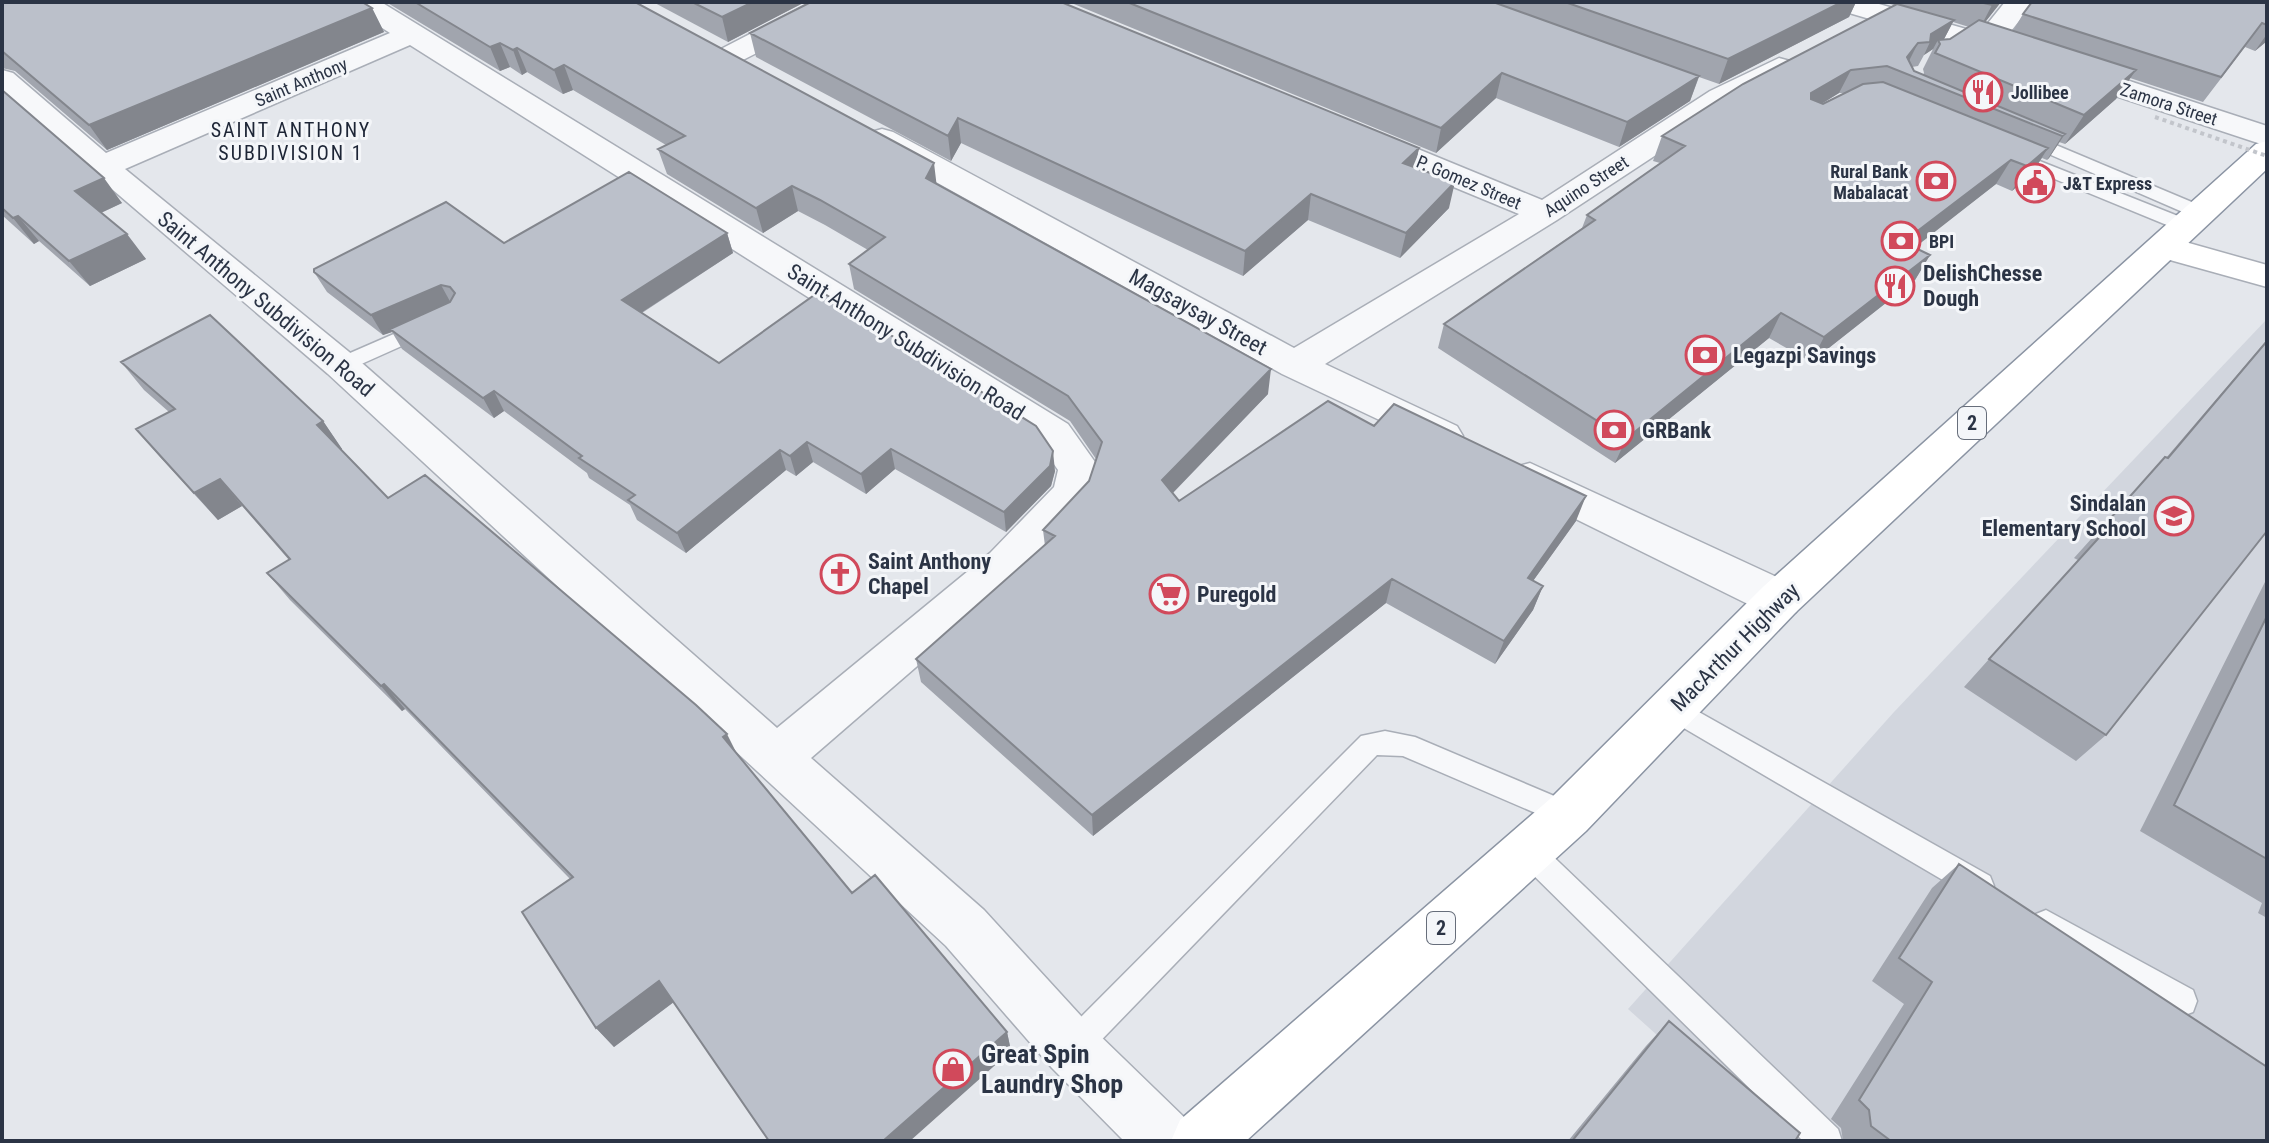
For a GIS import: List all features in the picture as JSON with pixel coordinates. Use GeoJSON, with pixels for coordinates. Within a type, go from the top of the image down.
{"type":"FeatureCollection","features":[{"type":"Feature","properties":{"kind":"main road","name":"MacArthur Highway"},"geometry":{"type":"LineString","coordinates":[[1201,1141],[1568,815],[1780,599],[2267,154]]}},
{"type":"Feature","properties":{"kind":"main road"},"geometry":{"type":"LineString","coordinates":[[2182,230],[2267,256]]}},
{"type":"Feature","properties":{"kind":"main road"},"geometry":{"type":"LineString","coordinates":[[2182,230],[2267,276]]}},
{"type":"Feature","properties":{"kind":"street","name":"Saint Anthony Subdivision Road"},"geometry":{"type":"LineString","coordinates":[[361,2],[1054,434],[1079,469],[1073,493],[1005,565],[775,759]]}},
{"type":"Feature","properties":{"kind":"street"},"geometry":{"type":"LineString","coordinates":[[771,79],[716,49],[834,2]]}},
{"type":"Feature","properties":{"kind":"street","name":"Zamora Street"},"geometry":{"type":"LineString","coordinates":[[1842,2],[2267,136]]}},
{"type":"Feature","properties":{"kind":"street"},"geometry":{"type":"LineString","coordinates":[[1967,43],[2020,2]]}},
{"type":"Feature","properties":{"kind":"street"},"geometry":{"type":"LineString","coordinates":[[1840,35],[1880,15]]}},
{"type":"Feature","properties":{"kind":"street","name":"Saint Anthony"},"geometry":{"type":"LineString","coordinates":[[102,167],[411,34]]}},
{"type":"Feature","properties":{"kind":"street","name":"Aquino Street"},"geometry":{"type":"LineString","coordinates":[[1295,365],[1545,213],[1706,92],[1801,56]]}},
{"type":"Feature","properties":{"kind":"street","name":"Saint Anthony Subdivision Road"},"geometry":{"type":"LineString","coordinates":[[2,79],[102,167],[341,365],[965,928],[1072,1048],[1166,1141]]}},
{"type":"Feature","properties":{"kind":"street","name":"Magsaysay Street"},"geometry":{"type":"LineString","coordinates":[[853,124],[1295,365],[1780,599]]}},
{"type":"Feature","properties":{"kind":"street","name":"P. Gomez Street"},"geometry":{"type":"LineString","coordinates":[[1342,129],[1545,213]]}},
{"type":"Feature","properties":{"kind":"lane"},"geometry":{"type":"LineString","coordinates":[[2014,133],[2182,230]]}},
{"type":"Feature","properties":{"kind":"lane"},"geometry":{"type":"LineString","coordinates":[[1987,145],[2182,230]]}},
{"type":"Feature","properties":{"kind":"lane"},"geometry":{"type":"LineString","coordinates":[[341,365],[439,321]]}},
{"type":"Feature","properties":{"kind":"lane"},"geometry":{"type":"LineString","coordinates":[[1674,709],[2182,1001]]}},
{"type":"Feature","properties":{"kind":"lane"},"geometry":{"type":"LineString","coordinates":[[1072,1048],[1370,744],[1385,742],[1406,745],[1568,815]]}},
{"type":"Feature","properties":{"kind":"lane"},"geometry":{"type":"LineString","coordinates":[[1528,851],[1826,1141]]}},
{"type":"Feature","properties":{"kind":"path"},"geometry":{"type":"LineString","coordinates":[[2155,117],[2267,154]]}},
{"type":"Feature","properties":{"kind":"shaded area"},"geometry":{"type":"Polygon","coordinates":[[[2267,319],[2267,1141],[1775,1141],[1628,1009],[1894,712],[2267,319]]]}},
{"type":"Feature","properties":{"kind":"building"},"geometry":{"type":"Polygon","coordinates":[[[2,2],[362,2],[372,8],[89,125],[2,51],[2,2]]]}},
{"type":"Feature","properties":{"kind":"building"},"geometry":{"type":"Polygon","coordinates":[[[415,2],[635,2],[934,163],[926,178],[1271,369],[1162,480],[1179,501],[1328,401],[1374,426],[1394,404],[1586,496],[1528,578],[1543,586],[1504,641],[1392,579],[1092,815],[916,659],[1055,536],[1043,530],[1089,481],[1102,442],[1068,396],[849,264],[885,237],[792,186],[756,208],[658,149],[685,136],[564,65],[554,70],[517,48],[513,50],[500,43],[490,47],[415,2]]]}},
{"type":"Feature","properties":{"kind":"building"},"geometry":{"type":"Polygon","coordinates":[[[692,2],[753,2],[722,17],[692,2]]]}},
{"type":"Feature","properties":{"kind":"building"},"geometry":{"type":"Polygon","coordinates":[[[811,2],[1061,2],[1419,148],[1403,163],[1455,182],[1406,233],[1311,194],[1245,251],[958,118],[948,136],[750,33],[811,2]]]}},
{"type":"Feature","properties":{"kind":"building"},"geometry":{"type":"Polygon","coordinates":[[[1127,2],[1493,2],[1699,76],[1627,122],[1502,73],[1441,128],[1127,2]]]}},
{"type":"Feature","properties":{"kind":"building"},"geometry":{"type":"Polygon","coordinates":[[[1565,2],[1842,2],[1728,59],[1565,2]]]}},
{"type":"Feature","properties":{"kind":"building"},"geometry":{"type":"Polygon","coordinates":[[[2032,2],[2267,2],[2267,25],[2262,23],[2221,77],[2023,14],[2032,2]]]}},
{"type":"Feature","properties":{"kind":"building"},"geometry":{"type":"Polygon","coordinates":[[[1897,4],[1954,20],[1931,34],[1930,42],[1918,43],[1907,57],[1914,71],[2065,134],[2062,136],[1887,66],[1851,70],[1811,93],[1811,99],[1823,104],[1863,84],[1883,82],[2048,148],[2027,166],[2011,160],[1903,242],[1930,255],[1824,337],[1781,313],[1626,439],[1444,324],[1595,220],[1587,215],[1685,146],[1662,136],[1743,84],[1897,4]]]}},
{"type":"Feature","properties":{"kind":"building"},"geometry":{"type":"Polygon","coordinates":[[[1979,20],[2136,70],[2084,115],[1935,53],[1940,44],[1938,40],[1950,39],[1979,20]]]}},
{"type":"Feature","properties":{"kind":"building"},"geometry":{"type":"Polygon","coordinates":[[[2,90],[104,178],[75,191],[127,234],[69,261],[18,216],[13,218],[2,208],[2,90]]]}},
{"type":"Feature","properties":{"kind":"building"},"geometry":{"type":"Polygon","coordinates":[[[629,172],[727,233],[622,300],[719,363],[820,291],[1036,426],[1053,451],[1050,466],[1004,512],[891,449],[861,474],[807,442],[790,456],[780,450],[677,533],[628,500],[635,495],[579,458],[582,456],[494,391],[483,398],[390,329],[450,302],[455,293],[450,287],[441,285],[371,315],[314,272],[314,269],[446,202],[504,243],[629,172]]]}},
{"type":"Feature","properties":{"kind":"building"},"geometry":{"type":"Polygon","coordinates":[[[210,315],[323,421],[317,425],[388,498],[425,475],[696,705],[727,734],[723,737],[852,893],[875,875],[1007,1032],[883,1141],[769,1141],[659,981],[596,1028],[522,912],[573,877],[384,684],[381,686],[267,573],[290,559],[220,479],[194,493],[136,429],[175,409],[121,362],[210,315]]]}},
{"type":"Feature","properties":{"kind":"building"},"geometry":{"type":"Polygon","coordinates":[[[2267,341],[2267,531],[2106,735],[1989,659],[2105,531],[2101,529],[2165,457],[2168,458],[2267,341]]]}},
{"type":"Feature","properties":{"kind":"building"},"geometry":{"type":"Polygon","coordinates":[[[2267,616],[2267,859],[2174,805],[2267,616]]]}},
{"type":"Feature","properties":{"kind":"building"},"geometry":{"type":"Polygon","coordinates":[[[1959,864],[2267,1067],[2267,1141],[1891,1141],[1871,1126],[1869,1110],[1859,1100],[1932,982],[1899,958],[1959,864]]]}},
{"type":"Feature","properties":{"kind":"building"},"geometry":{"type":"Polygon","coordinates":[[[1669,1021],[1800,1133],[1795,1141],[1572,1141],[1669,1021]]]}},
{"type":"Feature","properties":{"kind":"place","name":"Jollibee"},"geometry":{"type":"Point","coordinates":[1983,92]}},
{"type":"Feature","properties":{"kind":"place","name":"Rural Bank Mabalacat"},"geometry":{"type":"Point","coordinates":[1936,181]}},
{"type":"Feature","properties":{"kind":"place","name":"J&T Express"},"geometry":{"type":"Point","coordinates":[2035,183]}},
{"type":"Feature","properties":{"kind":"place","name":"BPI"},"geometry":{"type":"Point","coordinates":[1901,241]}},
{"type":"Feature","properties":{"kind":"place","name":"DelishChesse Dough"},"geometry":{"type":"Point","coordinates":[1895,286]}},
{"type":"Feature","properties":{"kind":"place","name":"Legazpi Savings"},"geometry":{"type":"Point","coordinates":[1705,355]}},
{"type":"Feature","properties":{"kind":"place","name":"GRBank"},"geometry":{"type":"Point","coordinates":[1614,430]}},
{"type":"Feature","properties":{"kind":"place","name":"Sindalan Elementary School"},"geometry":{"type":"Point","coordinates":[2174,516]}},
{"type":"Feature","properties":{"kind":"place","name":"Saint Anthony Chapel"},"geometry":{"type":"Point","coordinates":[840,574]}},
{"type":"Feature","properties":{"kind":"place","name":"Puregold"},"geometry":{"type":"Point","coordinates":[1169,594]}},
{"type":"Feature","properties":{"kind":"place","name":"Great Spin Laundry Shop"},"geometry":{"type":"Point","coordinates":[953,1069]}},
{"type":"Feature","properties":{"kind":"district","name":"SAINT ANTHONY SUBDIVISION 1"},"geometry":{"type":"Point","coordinates":[291,142]}}]}
